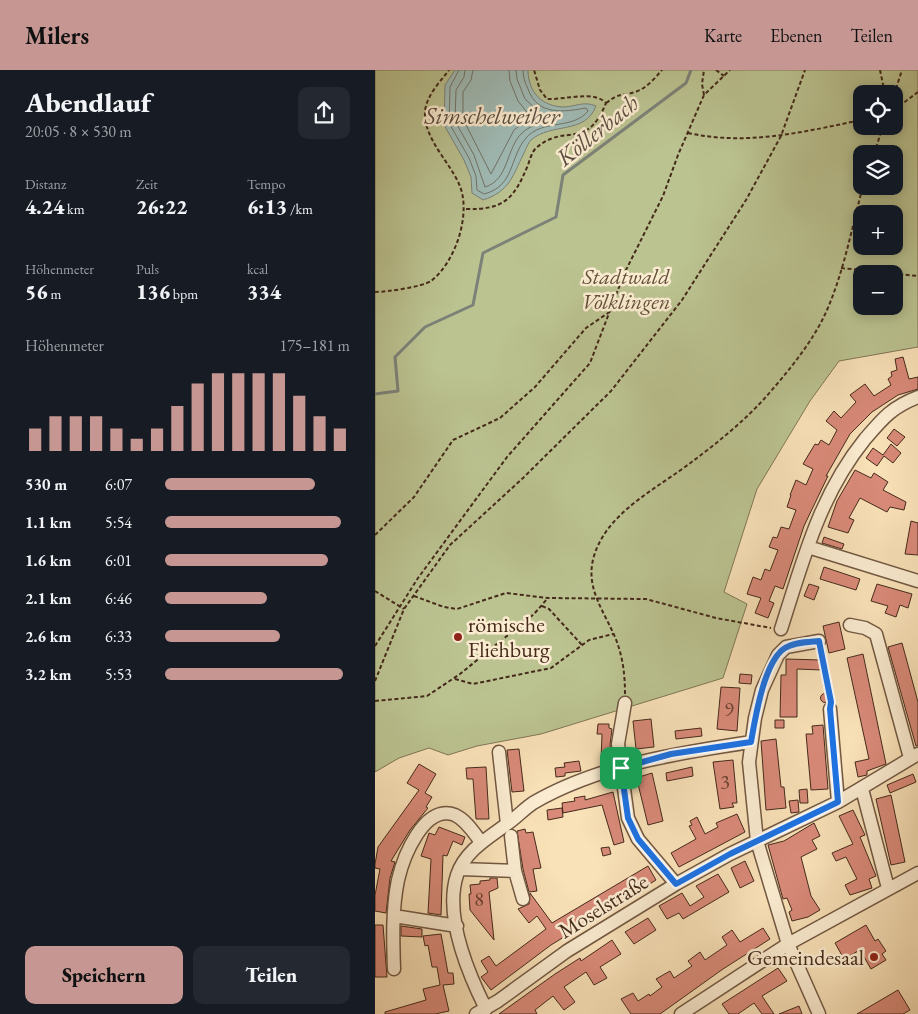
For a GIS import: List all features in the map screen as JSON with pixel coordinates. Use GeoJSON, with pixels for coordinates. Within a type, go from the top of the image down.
{"type":"FeatureCollection","features":[{"type":"Feature","properties":{"kind":"street"},"geometry":{"type":"LineString","coordinates":[[781,629],[807,547],[827,496],[846,463],[881,419],[900,404],[918,397]]}},
{"type":"Feature","properties":{"kind":"street"},"geometry":{"type":"LineString","coordinates":[[807,547],[918,581]]}},
{"type":"Feature","properties":{"kind":"street","name":"Moselstraße"},"geometry":{"type":"LineString","coordinates":[[481,1011],[567,951],[676,884],[757,841],[838,802],[914,756],[876,634],[865,628],[850,625]]}},
{"type":"Feature","properties":{"kind":"street"},"geometry":{"type":"LineString","coordinates":[[819,641],[785,647],[777,654],[771,666],[760,700],[751,742],[750,785],[757,841],[788,944],[819,1014]]}},
{"type":"Feature","properties":{"kind":"street"},"geometry":{"type":"LineString","coordinates":[[625,703],[618,744],[628,818],[638,839],[676,884]]}},
{"type":"Feature","properties":{"kind":"street"},"geometry":{"type":"LineString","coordinates":[[830,709],[838,802]]}},
{"type":"Feature","properties":{"kind":"street"},"geometry":{"type":"LineString","coordinates":[[481,1011],[464,960],[453,901],[460,869],[481,842],[509,830],[533,803],[572,785],[621,768],[671,754],[751,742]]}},
{"type":"Feature","properties":{"kind":"street"},"geometry":{"type":"LineString","coordinates":[[499,752],[515,871],[523,899]]}},
{"type":"Feature","properties":{"kind":"street"},"geometry":{"type":"LineString","coordinates":[[862,789],[888,888]]}},
{"type":"Feature","properties":{"kind":"street"},"geometry":{"type":"LineString","coordinates":[[394,969],[394,916],[398,880],[410,844],[422,827],[444,813],[454,815],[463,820],[481,842]]}},
{"type":"Feature","properties":{"kind":"street"},"geometry":{"type":"LineString","coordinates":[[460,869],[515,871]]}},
{"type":"Feature","properties":{"kind":"street"},"geometry":{"type":"LineString","coordinates":[[681,1014],[788,944],[888,888],[917,875]]}},
{"type":"Feature","properties":{"kind":"street"},"geometry":{"type":"LineString","coordinates":[[394,916],[457,926]]}},
{"type":"Feature","properties":{"kind":"path"},"geometry":{"type":"LineString","coordinates":[[375,292],[430,282],[448,264],[461,228],[466,208],[460,185],[429,132],[425,113],[427,100],[449,70]]}},
{"type":"Feature","properties":{"kind":"path"},"geometry":{"type":"LineString","coordinates":[[534,70],[540,90],[547,99],[561,100],[591,96],[601,98],[606,103]]}},
{"type":"Feature","properties":{"kind":"path"},"geometry":{"type":"LineString","coordinates":[[466,208],[486,209],[505,202],[519,187],[534,149],[548,139],[561,135],[579,135],[591,128],[600,118],[606,103],[619,94],[636,92],[650,83],[662,70]]}},
{"type":"Feature","properties":{"kind":"path"},"geometry":{"type":"LineString","coordinates":[[705,70],[702,84],[705,95]]}},
{"type":"Feature","properties":{"kind":"path"},"geometry":{"type":"LineString","coordinates":[[716,70],[724,76]]}},
{"type":"Feature","properties":{"kind":"path"},"geometry":{"type":"LineString","coordinates":[[375,646],[398,607],[507,457],[590,363],[624,274],[663,196],[705,95],[730,70]]}},
{"type":"Feature","properties":{"kind":"path"},"geometry":{"type":"LineString","coordinates":[[375,681],[404,609],[450,545],[523,478],[611,391],[681,300],[746,200],[781,136],[805,70]]}},
{"type":"Feature","properties":{"kind":"path"},"geometry":{"type":"LineString","coordinates":[[880,70],[883,85]]}},
{"type":"Feature","properties":{"kind":"path"},"geometry":{"type":"LineString","coordinates":[[897,85],[902,70]]}},
{"type":"Feature","properties":{"kind":"path"},"geometry":{"type":"LineString","coordinates":[[903,103],[918,92]]}},
{"type":"Feature","properties":{"kind":"path"},"geometry":{"type":"LineString","coordinates":[[688,133],[713,139],[781,136],[853,122]]}},
{"type":"Feature","properties":{"kind":"path"},"geometry":{"type":"LineString","coordinates":[[625,703],[625,673],[613,634],[596,597],[592,582],[593,558],[601,537],[621,514],[701,455],[762,400],[813,335],[827,312],[861,195]]}},
{"type":"Feature","properties":{"kind":"path"},"geometry":{"type":"LineString","coordinates":[[841,268],[918,276]]}},
{"type":"Feature","properties":{"kind":"path"},"geometry":{"type":"LineString","coordinates":[[375,535],[414,497],[453,440],[500,418],[535,387],[573,341],[611,311]]}},
{"type":"Feature","properties":{"kind":"path"},"geometry":{"type":"LineString","coordinates":[[375,591],[404,609]]}},
{"type":"Feature","properties":{"kind":"path"},"geometry":{"type":"LineString","coordinates":[[414,596],[444,607],[457,609],[506,593],[548,598],[646,599],[717,618],[781,629]]}},
{"type":"Feature","properties":{"kind":"path"},"geometry":{"type":"LineString","coordinates":[[375,701],[427,696],[454,679],[542,606],[548,598]]}},
{"type":"Feature","properties":{"kind":"path"},"geometry":{"type":"LineString","coordinates":[[542,606],[549,609],[582,645]]}},
{"type":"Feature","properties":{"kind":"path"},"geometry":{"type":"LineString","coordinates":[[454,679],[473,684],[551,668],[582,645],[613,634]]}},
{"type":"Feature","properties":{"kind":"path"},"geometry":{"type":"LineString","coordinates":[[819,641],[831,702],[830,709]]}},
{"type":"Feature","properties":{"kind":"green space","name":"Stadtwald Völklingen"},"geometry":{"type":"Polygon","coordinates":[[[375,70],[918,70],[918,347],[839,361],[810,401],[757,489],[724,592],[747,604],[723,678],[541,734],[477,746],[448,755],[429,748],[399,758],[375,772],[375,70]]]}},
{"type":"Feature","properties":{"kind":"water","name":"Simschelweiher"},"geometry":{"type":"Polygon","coordinates":[[[455,70],[528,70],[534,92],[544,101],[565,107],[584,104],[596,106],[591,115],[584,121],[576,125],[548,131],[531,140],[505,188],[483,200],[472,193],[471,177],[464,160],[444,125],[445,85],[455,70]]]}},
{"type":"Feature","properties":{"kind":"building"},"geometry":{"type":"Polygon","coordinates":[[[903,357],[909,379],[918,377],[918,389],[898,395],[872,412],[850,434],[826,476],[828,476],[804,526],[783,589],[775,586],[769,601],[774,603],[768,618],[755,613],[761,598],[747,594],[753,577],[761,580],[765,569],[770,571],[778,550],[769,547],[773,537],[777,538],[781,527],[789,529],[796,510],[787,507],[796,480],[806,485],[813,469],[803,464],[815,444],[818,445],[821,440],[829,445],[837,430],[826,421],[834,411],[841,418],[856,402],[850,395],[865,384],[874,396],[891,385],[888,379],[892,376],[891,372],[897,370],[895,359],[903,357]]]}},
{"type":"Feature","properties":{"kind":"building"},"geometry":{"type":"Polygon","coordinates":[[[894,429],[905,437],[897,446],[887,438],[894,429]]]}},
{"type":"Feature","properties":{"kind":"building"},"geometry":{"type":"Polygon","coordinates":[[[891,444],[901,453],[893,463],[884,456],[877,466],[866,458],[873,448],[883,455],[891,444]]]}},
{"type":"Feature","properties":{"kind":"building"},"geometry":{"type":"Polygon","coordinates":[[[855,470],[871,478],[874,473],[888,482],[883,490],[906,502],[904,510],[890,507],[887,512],[860,498],[849,518],[854,520],[848,533],[828,527],[837,501],[855,470]]]}},
{"type":"Feature","properties":{"kind":"building"},"geometry":{"type":"Polygon","coordinates":[[[911,521],[918,523],[918,555],[905,554],[911,521]]]}},
{"type":"Feature","properties":{"kind":"building"},"geometry":{"type":"Polygon","coordinates":[[[824,537],[844,544],[842,549],[822,543],[824,537]]]}},
{"type":"Feature","properties":{"kind":"building"},"geometry":{"type":"Polygon","coordinates":[[[824,567],[860,579],[856,590],[820,579],[824,567]]]}},
{"type":"Feature","properties":{"kind":"building"},"geometry":{"type":"Polygon","coordinates":[[[809,584],[819,587],[814,600],[804,596],[809,584]]]}},
{"type":"Feature","properties":{"kind":"building"},"geometry":{"type":"Polygon","coordinates":[[[877,584],[912,594],[908,608],[900,605],[896,617],[885,613],[888,606],[871,601],[877,584]]]}},
{"type":"Feature","properties":{"kind":"building"},"geometry":{"type":"Polygon","coordinates":[[[839,622],[845,649],[829,653],[823,626],[839,622]]]}},
{"type":"Feature","properties":{"kind":"building"},"geometry":{"type":"Polygon","coordinates":[[[902,643],[918,702],[918,746],[916,746],[888,647],[902,643]]]}},
{"type":"Feature","properties":{"kind":"building"},"geometry":{"type":"Polygon","coordinates":[[[863,654],[886,764],[867,771],[867,775],[858,777],[855,762],[869,759],[847,658],[863,654]]]}},
{"type":"Feature","properties":{"kind":"building"},"geometry":{"type":"Polygon","coordinates":[[[786,659],[821,660],[821,670],[797,669],[797,717],[780,717],[781,675],[786,675],[786,659]]]}},
{"type":"Feature","properties":{"kind":"building"},"geometry":{"type":"Polygon","coordinates":[[[740,674],[752,675],[751,684],[739,683],[740,674]]]}},
{"type":"Feature","properties":{"kind":"building"},"geometry":{"type":"Polygon","coordinates":[[[721,687],[740,688],[737,731],[717,729],[721,687]]]}},
{"type":"Feature","properties":{"kind":"building"},"geometry":{"type":"Polygon","coordinates":[[[825,694],[829,698],[825,702],[821,698],[825,694]]]}},
{"type":"Feature","properties":{"kind":"building"},"geometry":{"type":"Polygon","coordinates":[[[651,719],[654,747],[636,749],[633,721],[651,719]]]}},
{"type":"Feature","properties":{"kind":"building"},"geometry":{"type":"Polygon","coordinates":[[[775,720],[784,720],[784,728],[775,728],[775,720]]]}},
{"type":"Feature","properties":{"kind":"building"},"geometry":{"type":"Polygon","coordinates":[[[598,724],[609,724],[609,728],[612,729],[610,745],[612,761],[601,761],[602,734],[597,734],[598,724]]]}},
{"type":"Feature","properties":{"kind":"building"},"geometry":{"type":"Polygon","coordinates":[[[823,725],[828,789],[811,790],[806,734],[813,734],[812,726],[823,725]]]}},
{"type":"Feature","properties":{"kind":"building"},"geometry":{"type":"Polygon","coordinates":[[[701,728],[702,736],[676,739],[675,731],[701,728]]]}},
{"type":"Feature","properties":{"kind":"building"},"geometry":{"type":"Polygon","coordinates":[[[776,739],[781,787],[784,787],[786,808],[766,810],[761,741],[776,739]]]}},
{"type":"Feature","properties":{"kind":"building"},"geometry":{"type":"Polygon","coordinates":[[[519,749],[524,791],[512,792],[507,750],[519,749]]]}},
{"type":"Feature","properties":{"kind":"building"},"geometry":{"type":"Polygon","coordinates":[[[733,760],[737,803],[732,803],[734,807],[720,809],[713,762],[733,760]]]}},
{"type":"Feature","properties":{"kind":"building"},"geometry":{"type":"Polygon","coordinates":[[[579,761],[581,771],[565,773],[565,776],[556,777],[555,768],[565,767],[564,763],[579,761]]]}},
{"type":"Feature","properties":{"kind":"building"},"geometry":{"type":"Polygon","coordinates":[[[419,764],[436,774],[425,793],[432,797],[426,807],[428,808],[410,830],[391,861],[395,862],[390,878],[386,913],[375,911],[375,895],[380,869],[375,868],[378,847],[419,790],[407,783],[419,764]]]}},
{"type":"Feature","properties":{"kind":"building"},"geometry":{"type":"Polygon","coordinates":[[[486,767],[489,819],[476,819],[473,779],[467,779],[466,768],[486,767]]]}},
{"type":"Feature","properties":{"kind":"building"},"geometry":{"type":"Polygon","coordinates":[[[692,767],[693,776],[667,781],[666,773],[692,767]]]}},
{"type":"Feature","properties":{"kind":"building"},"geometry":{"type":"Polygon","coordinates":[[[652,773],[663,821],[648,825],[638,784],[641,783],[639,777],[652,773]]]}},
{"type":"Feature","properties":{"kind":"building"},"geometry":{"type":"Polygon","coordinates":[[[913,774],[916,782],[890,793],[887,785],[913,774]]]}},
{"type":"Feature","properties":{"kind":"building"},"geometry":{"type":"Polygon","coordinates":[[[807,789],[808,803],[800,803],[799,790],[807,789]]]}},
{"type":"Feature","properties":{"kind":"building"},"geometry":{"type":"Polygon","coordinates":[[[613,792],[624,842],[614,845],[602,805],[563,813],[562,803],[575,801],[574,798],[585,796],[585,800],[613,792]]]}},
{"type":"Feature","properties":{"kind":"building"},"geometry":{"type":"Polygon","coordinates":[[[891,795],[905,862],[891,865],[876,799],[891,795]]]}},
{"type":"Feature","properties":{"kind":"building"},"geometry":{"type":"Polygon","coordinates":[[[798,800],[799,812],[791,813],[789,801],[798,800]]]}},
{"type":"Feature","properties":{"kind":"building"},"geometry":{"type":"Polygon","coordinates":[[[562,808],[563,817],[548,820],[547,810],[562,808]]]}},
{"type":"Feature","properties":{"kind":"building"},"geometry":{"type":"Polygon","coordinates":[[[853,810],[865,835],[860,837],[876,876],[869,879],[872,888],[850,895],[845,885],[857,879],[846,857],[836,861],[832,853],[853,844],[839,816],[853,810]]]}},
{"type":"Feature","properties":{"kind":"building"},"geometry":{"type":"Polygon","coordinates":[[[737,814],[745,832],[679,867],[671,853],[696,839],[689,826],[692,825],[690,821],[697,817],[705,834],[718,827],[716,823],[737,814]]]}},
{"type":"Feature","properties":{"kind":"building"},"geometry":{"type":"Polygon","coordinates":[[[814,823],[820,836],[812,840],[817,849],[801,857],[811,896],[820,910],[808,917],[792,921],[789,912],[792,910],[787,898],[783,899],[768,845],[784,841],[814,823]]]}},
{"type":"Feature","properties":{"kind":"building"},"geometry":{"type":"Polygon","coordinates":[[[439,827],[465,837],[462,845],[453,841],[447,856],[443,855],[441,915],[428,913],[431,859],[421,856],[429,833],[435,835],[439,827]]]}},
{"type":"Feature","properties":{"kind":"building"},"geometry":{"type":"Polygon","coordinates":[[[525,829],[526,833],[533,832],[541,868],[533,869],[537,891],[529,892],[523,869],[517,831],[525,829]]]}},
{"type":"Feature","properties":{"kind":"building"},"geometry":{"type":"Polygon","coordinates":[[[609,847],[611,854],[603,856],[601,848],[609,847]]]}},
{"type":"Feature","properties":{"kind":"building"},"geometry":{"type":"Polygon","coordinates":[[[745,861],[754,881],[740,888],[731,868],[745,861]]]}},
{"type":"Feature","properties":{"kind":"building"},"geometry":{"type":"Polygon","coordinates":[[[648,866],[656,880],[551,945],[491,990],[481,977],[488,972],[481,961],[489,956],[496,966],[546,929],[537,916],[529,923],[518,909],[529,904],[530,893],[552,923],[648,866]]]}},
{"type":"Feature","properties":{"kind":"building"},"geometry":{"type":"Polygon","coordinates":[[[718,874],[729,892],[683,919],[679,913],[667,919],[659,906],[682,893],[690,906],[704,897],[696,886],[718,874]]]}},
{"type":"Feature","properties":{"kind":"building"},"geometry":{"type":"Polygon","coordinates":[[[490,878],[497,878],[498,888],[489,892],[494,940],[470,910],[470,885],[480,884],[480,881],[490,880],[490,878]]]}},
{"type":"Feature","properties":{"kind":"building"},"geometry":{"type":"Polygon","coordinates":[[[648,918],[656,930],[634,944],[625,932],[648,918]]]}},
{"type":"Feature","properties":{"kind":"building"},"geometry":{"type":"Polygon","coordinates":[[[375,925],[383,925],[387,977],[375,977],[375,925]]]}},
{"type":"Feature","properties":{"kind":"building"},"geometry":{"type":"Polygon","coordinates":[[[866,925],[875,941],[878,939],[886,951],[882,954],[886,960],[871,969],[860,950],[844,959],[835,943],[866,925]]]}},
{"type":"Feature","properties":{"kind":"building"},"geometry":{"type":"Polygon","coordinates":[[[401,926],[422,929],[422,937],[401,936],[401,926]]]}},
{"type":"Feature","properties":{"kind":"building"},"geometry":{"type":"Polygon","coordinates":[[[763,928],[770,939],[723,969],[660,1014],[631,1014],[621,999],[633,993],[638,1001],[649,994],[650,996],[662,987],[656,979],[670,971],[674,978],[692,966],[688,961],[700,952],[705,960],[727,945],[722,937],[732,930],[740,942],[763,928]]]}},
{"type":"Feature","properties":{"kind":"building"},"geometry":{"type":"Polygon","coordinates":[[[441,934],[448,973],[453,973],[454,984],[443,985],[449,1011],[435,1014],[385,1014],[385,1012],[426,1000],[423,989],[440,985],[437,967],[432,967],[428,945],[425,946],[423,936],[441,934]]]}},
{"type":"Feature","properties":{"kind":"building"},"geometry":{"type":"Polygon","coordinates":[[[612,940],[621,954],[600,967],[607,978],[594,985],[586,972],[564,987],[575,1002],[564,1010],[553,996],[535,1010],[537,1014],[499,1014],[555,974],[580,958],[581,961],[612,940]]]}},
{"type":"Feature","properties":{"kind":"building"},"geometry":{"type":"Polygon","coordinates":[[[778,968],[787,981],[762,996],[774,1014],[762,1014],[754,1003],[738,1014],[729,1014],[722,1004],[778,968]]]}},
{"type":"Feature","properties":{"kind":"building"},"geometry":{"type":"Polygon","coordinates":[[[898,990],[910,1010],[903,1014],[857,1014],[898,990]]]}},
{"type":"Feature","properties":{"kind":"building"},"geometry":{"type":"Polygon","coordinates":[[[799,1006],[802,1014],[779,1014],[799,1006]]]}},
{"type":"Feature","properties":{"kind":"waterway","name":"Köllerbach"},"geometry":{"type":"LineString","coordinates":[[375,394],[398,391],[395,357],[425,327],[473,305],[483,253],[556,217],[563,175],[686,83],[691,70]]}},
{"type":"Feature","properties":{"kind":"place","name":"römische Fliehburg"},"geometry":{"type":"Point","coordinates":[458,637]}},
{"type":"Feature","properties":{"kind":"place","name":"Gemeindesaal"},"geometry":{"type":"Point","coordinates":[874,957]}},
{"type":"Feature","properties":{"kind":"route"},"geometry":{"type":"LineString","coordinates":[[819,641],[831,702],[838,802],[730,854],[676,884],[638,839],[628,818],[621,768],[671,754],[751,742],[763,690],[777,654],[785,647],[819,641]]}}]}
